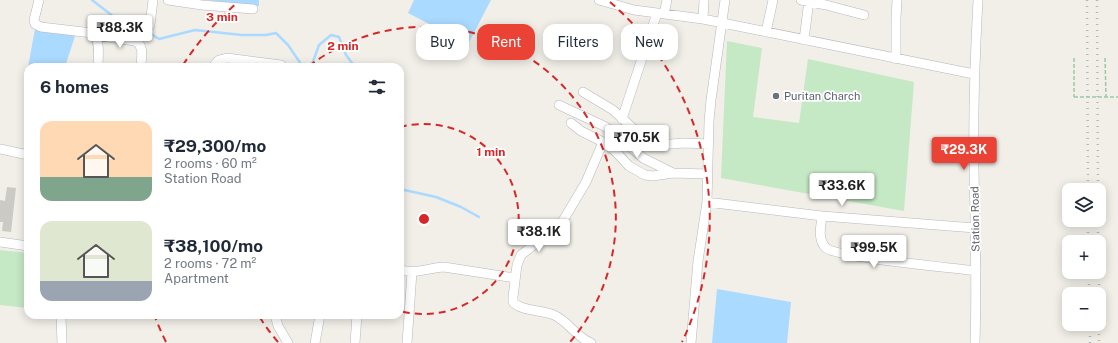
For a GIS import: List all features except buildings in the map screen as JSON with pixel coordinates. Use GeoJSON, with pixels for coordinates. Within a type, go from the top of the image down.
{"type":"FeatureCollection","features":[{"type":"Feature","properties":{"kind":"street"},"geometry":{"type":"LineString","coordinates":[[150,25],[153,0]]}},
{"type":"Feature","properties":{"kind":"street"},"geometry":{"type":"LineString","coordinates":[[168,0],[202,5],[253,9]]}},
{"type":"Feature","properties":{"kind":"street"},"geometry":{"type":"LineString","coordinates":[[599,0],[634,10],[703,19],[974,74]]}},
{"type":"Feature","properties":{"kind":"street"},"geometry":{"type":"LineString","coordinates":[[622,119],[660,13],[668,0]]}},
{"type":"Feature","properties":{"kind":"street"},"geometry":{"type":"LineString","coordinates":[[703,19],[704,0]]}},
{"type":"Feature","properties":{"kind":"street"},"geometry":{"type":"LineString","coordinates":[[691,343],[698,261],[707,202],[711,100],[725,0]]}},
{"type":"Feature","properties":{"kind":"street"},"geometry":{"type":"LineString","coordinates":[[766,32],[773,0]]}},
{"type":"Feature","properties":{"kind":"street"},"geometry":{"type":"LineString","coordinates":[[896,59],[897,0]]}},
{"type":"Feature","properties":{"kind":"street","name":"Station Road"},"geometry":{"type":"LineString","coordinates":[[975,343],[976,271],[974,74],[978,0]]}},
{"type":"Feature","properties":{"kind":"street"},"geometry":{"type":"LineString","coordinates":[[39,1],[34,20],[37,26],[92,33],[95,35],[138,42],[141,45],[142,50],[141,63]]}},
{"type":"Feature","properties":{"kind":"street"},"geometry":{"type":"LineString","coordinates":[[804,40],[806,1],[864,15]]}},
{"type":"Feature","properties":{"kind":"street"},"geometry":{"type":"LineString","coordinates":[[95,35],[98,41],[98,63]]}},
{"type":"Feature","properties":{"kind":"street"},"geometry":{"type":"LineString","coordinates":[[216,63],[219,60],[227,58],[261,63]]}},
{"type":"Feature","properties":{"kind":"street"},"geometry":{"type":"LineString","coordinates":[[583,92],[608,107],[649,143],[658,145],[684,142],[709,144]]}},
{"type":"Feature","properties":{"kind":"street"},"geometry":{"type":"LineString","coordinates":[[559,105],[604,126],[616,134],[642,158],[673,173]]}},
{"type":"Feature","properties":{"kind":"street"},"geometry":{"type":"LineString","coordinates":[[571,123],[581,131],[603,142],[615,151],[629,166],[637,171],[653,176],[673,173],[708,174]]}},
{"type":"Feature","properties":{"kind":"street"},"geometry":{"type":"LineString","coordinates":[[591,343],[579,335],[560,318],[546,312],[516,305],[513,302],[513,297],[517,265],[521,255],[564,219],[586,182],[603,142]]}},
{"type":"Feature","properties":{"kind":"street"},"geometry":{"type":"LineString","coordinates":[[0,149],[24,154]]}},
{"type":"Feature","properties":{"kind":"street"},"geometry":{"type":"LineString","coordinates":[[707,202],[822,216],[975,228]]}},
{"type":"Feature","properties":{"kind":"street"},"geometry":{"type":"LineString","coordinates":[[822,216],[820,234],[822,244],[827,249],[865,257],[976,271]]}},
{"type":"Feature","properties":{"kind":"street"},"geometry":{"type":"LineString","coordinates":[[0,242],[24,245]]}},
{"type":"Feature","properties":{"kind":"street"},"geometry":{"type":"LineString","coordinates":[[404,271],[412,272],[425,271],[444,267],[515,278]]}},
{"type":"Feature","properties":{"kind":"street"},"geometry":{"type":"LineString","coordinates":[[407,343],[412,272]]}},
{"type":"Feature","properties":{"kind":"street"},"geometry":{"type":"LineString","coordinates":[[61,319],[62,343]]}},
{"type":"Feature","properties":{"kind":"street"},"geometry":{"type":"LineString","coordinates":[[276,319],[278,326],[288,343]]}},
{"type":"Feature","properties":{"kind":"street"},"geometry":{"type":"LineString","coordinates":[[315,343],[319,319]]}},
{"type":"Feature","properties":{"kind":"street"},"geometry":{"type":"LineString","coordinates":[[355,343],[357,319]]}},
{"type":"Feature","properties":{"kind":"path"},"geometry":{"type":"LineString","coordinates":[[1074,58],[1074,97],[1118,97]]}},
{"type":"Feature","properties":{"kind":"path"},"geometry":{"type":"LineString","coordinates":[[1105,58],[1106,97]]}},
{"type":"Feature","properties":{"kind":"green space"},"geometry":{"type":"Polygon","coordinates":[[[727,41],[762,48],[753,117],[799,123],[808,59],[914,82],[904,211],[721,178],[727,41]]]}},
{"type":"Feature","properties":{"kind":"green space"},"geometry":{"type":"Polygon","coordinates":[[[0,250],[24,253],[24,308],[0,305],[0,250]]]}},
{"type":"Feature","properties":{"kind":"water"},"geometry":{"type":"Polygon","coordinates":[[[206,0],[259,0],[259,6],[206,0]]]}},
{"type":"Feature","properties":{"kind":"water"},"geometry":{"type":"Polygon","coordinates":[[[414,0],[491,0],[478,24],[477,24],[469,42],[469,24],[429,24],[408,13],[414,0]]]}},
{"type":"Feature","properties":{"kind":"water"},"geometry":{"type":"Polygon","coordinates":[[[35,29],[75,36],[66,63],[29,63],[35,29]]]}},
{"type":"Feature","properties":{"kind":"water"},"geometry":{"type":"Polygon","coordinates":[[[717,289],[791,302],[787,343],[712,343],[717,289]]]}},
{"type":"Feature","properties":{"kind":"waterway"},"geometry":{"type":"LineString","coordinates":[[92,0],[114,17],[134,23],[159,39],[195,30],[242,35],[266,35],[276,33],[288,45],[300,63]]}},
{"type":"Feature","properties":{"kind":"waterway"},"geometry":{"type":"LineString","coordinates":[[312,63],[319,45],[331,35],[339,37],[346,55],[352,63]]}},
{"type":"Feature","properties":{"kind":"waterway"},"geometry":{"type":"LineString","coordinates":[[404,190],[436,197],[461,207],[479,217]]}},
{"type":"Feature","properties":{"kind":"railway"},"geometry":{"type":"LineString","coordinates":[[1087,0],[1088,183]]}},
{"type":"Feature","properties":{"kind":"railway"},"geometry":{"type":"LineString","coordinates":[[1097,0],[1098,183]]}},
{"type":"Feature","properties":{"kind":"railway"},"geometry":{"type":"LineString","coordinates":[[1088,227],[1088,235]]}},
{"type":"Feature","properties":{"kind":"railway"},"geometry":{"type":"LineString","coordinates":[[1098,227],[1098,235]]}},
{"type":"Feature","properties":{"kind":"railway"},"geometry":{"type":"LineString","coordinates":[[1089,279],[1089,287]]}},
{"type":"Feature","properties":{"kind":"railway"},"geometry":{"type":"LineString","coordinates":[[1099,279],[1099,287]]}},
{"type":"Feature","properties":{"kind":"railway"},"geometry":{"type":"LineString","coordinates":[[1090,331],[1090,343]]}},
{"type":"Feature","properties":{"kind":"railway"},"geometry":{"type":"LineString","coordinates":[[1099,331],[1099,343]]}},
{"type":"Feature","properties":{"kind":"place","name":"Puritan Charch"},"geometry":{"type":"Point","coordinates":[776,96]}}]}
